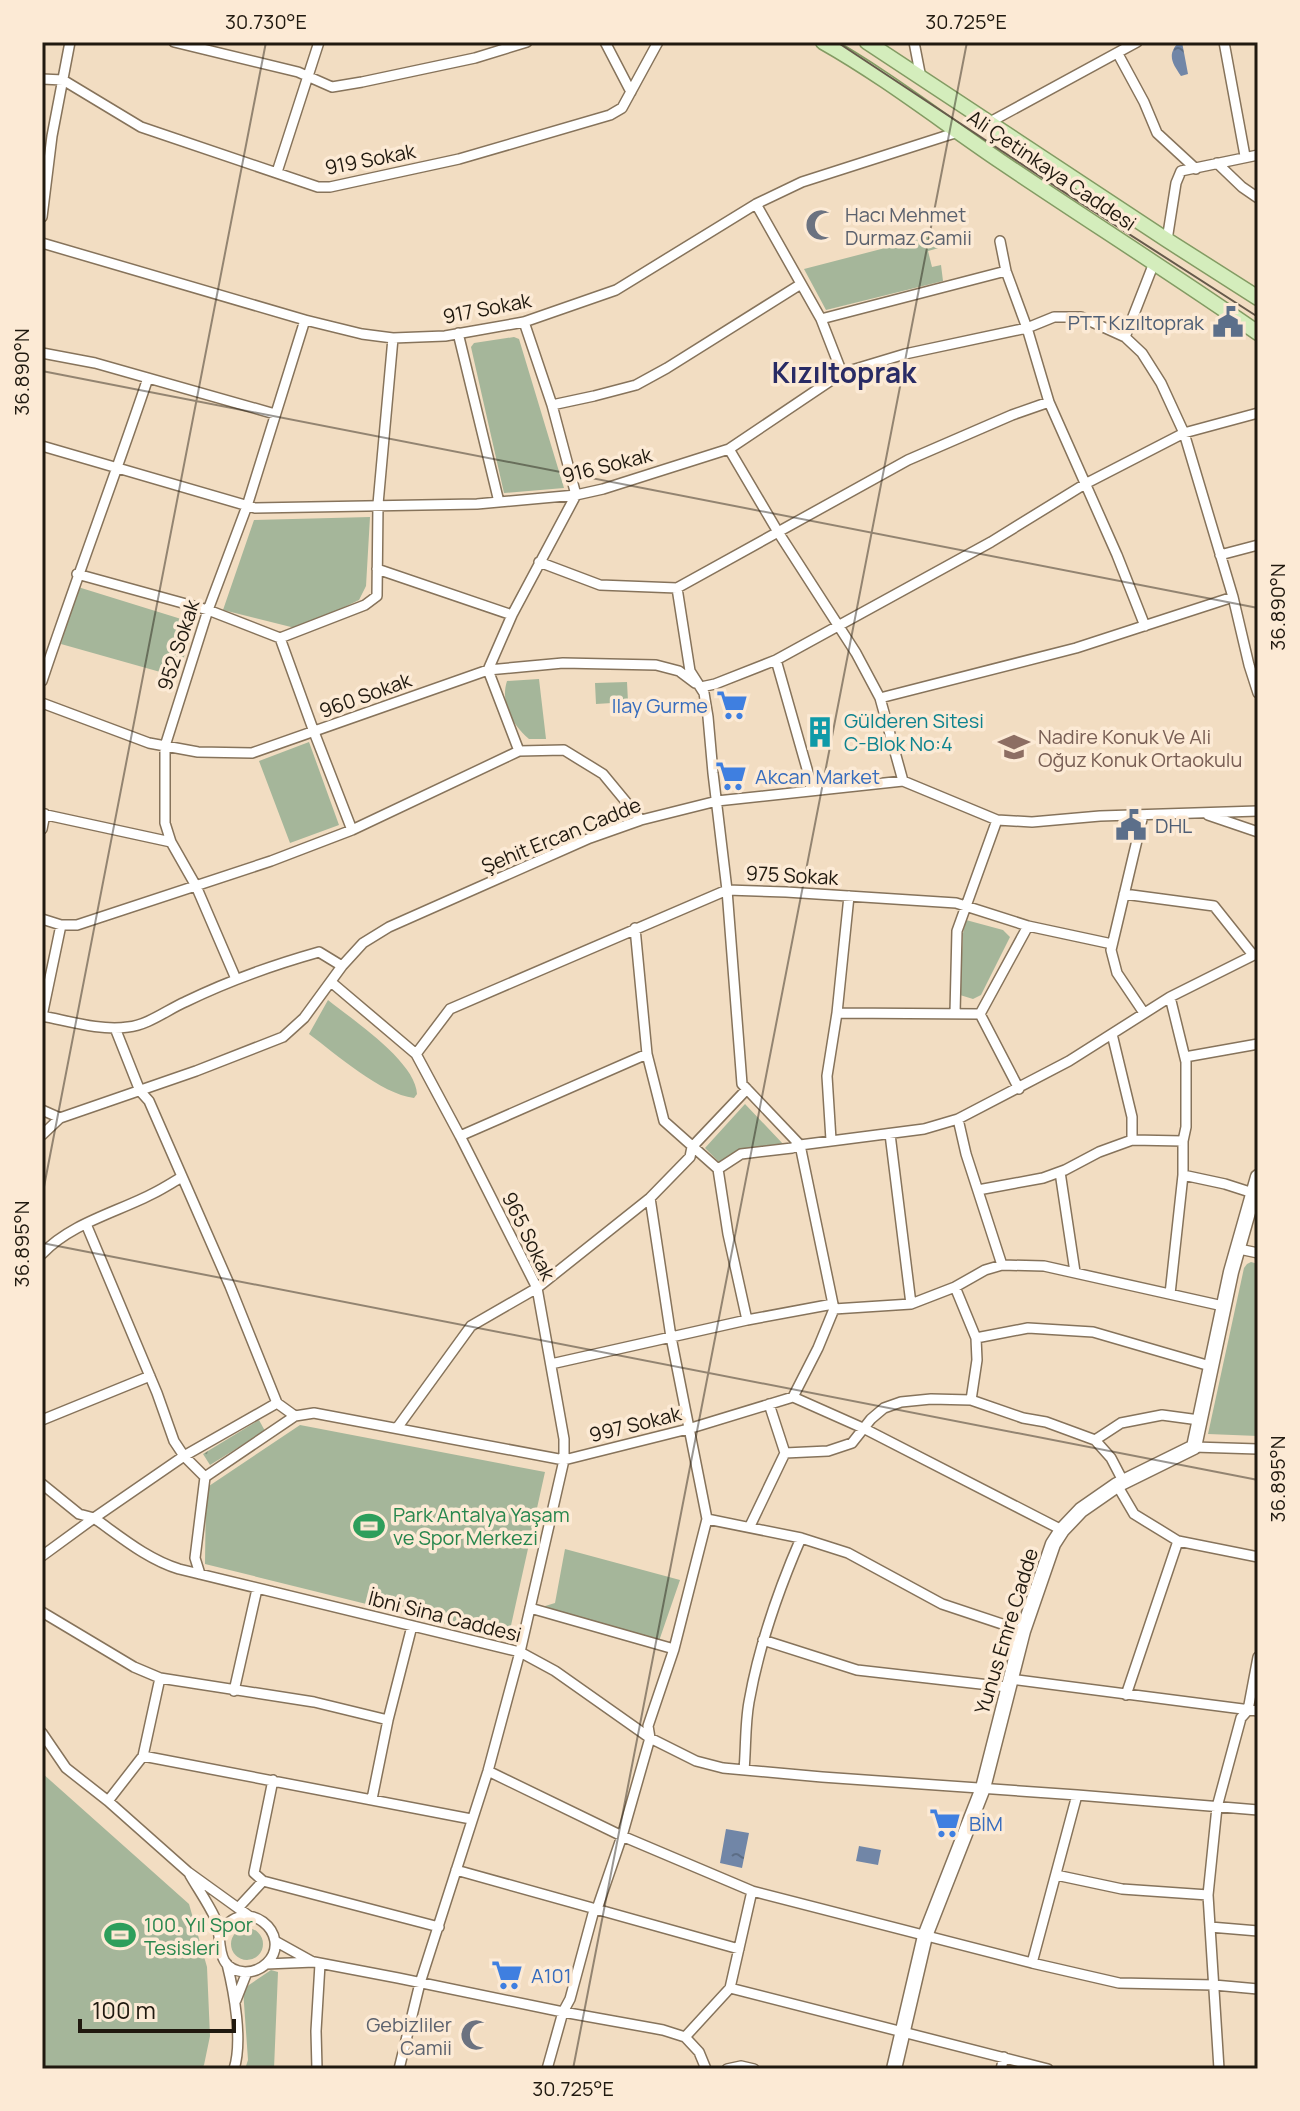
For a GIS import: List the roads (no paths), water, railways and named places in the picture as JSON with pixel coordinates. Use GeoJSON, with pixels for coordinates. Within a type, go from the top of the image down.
{"type":"FeatureCollection","features":[{"type":"Feature","properties":{"kind":"main road","name":"Ali Çetinkaya Caddesi"},"geometry":{"type":"LineString","coordinates":[[823,42],[853,59],[1258,333]]}},
{"type":"Feature","properties":{"kind":"main road"},"geometry":{"type":"LineString","coordinates":[[867,42],[1258,298]]}},
{"type":"Feature","properties":{"kind":"street"},"geometry":{"type":"LineString","coordinates":[[42,217],[47,135],[70,42]]}},
{"type":"Feature","properties":{"kind":"street"},"geometry":{"type":"LineString","coordinates":[[174,42],[307,75],[332,87],[475,58],[527,42]]}},
{"type":"Feature","properties":{"kind":"street"},"geometry":{"type":"LineString","coordinates":[[277,172],[319,42]]}},
{"type":"Feature","properties":{"kind":"street"},"geometry":{"type":"LineString","coordinates":[[605,42],[631,92]]}},
{"type":"Feature","properties":{"kind":"street","name":"919 Sokak"},"geometry":{"type":"LineString","coordinates":[[63,80],[141,127],[318,187],[330,187],[459,159],[610,115],[622,108],[658,42]]}},
{"type":"Feature","properties":{"kind":"street"},"geometry":{"type":"LineString","coordinates":[[914,42],[921,78]]}},
{"type":"Feature","properties":{"kind":"street"},"geometry":{"type":"LineString","coordinates":[[990,122],[1137,42]]}},
{"type":"Feature","properties":{"kind":"street"},"geometry":{"type":"LineString","coordinates":[[1224,42],[1245,156]]}},
{"type":"Feature","properties":{"kind":"street"},"geometry":{"type":"LineString","coordinates":[[1118,54],[1157,133],[1196,169]]}},
{"type":"Feature","properties":{"kind":"street"},"geometry":{"type":"LineString","coordinates":[[42,79],[63,80]]}},
{"type":"Feature","properties":{"kind":"street","name":"917 Sokak"},"geometry":{"type":"LineString","coordinates":[[42,243],[362,334],[393,338],[445,336],[524,322],[616,290],[756,204],[802,182],[958,132]]}},
{"type":"Feature","properties":{"kind":"street"},"geometry":{"type":"LineString","coordinates":[[1167,240],[1176,183],[1181,171],[1258,155]]}},
{"type":"Feature","properties":{"kind":"street"},"geometry":{"type":"LineString","coordinates":[[1217,163],[1258,198]]}},
{"type":"Feature","properties":{"kind":"street"},"geometry":{"type":"LineString","coordinates":[[756,204],[821,319],[842,373]]}},
{"type":"Feature","properties":{"kind":"street"},"geometry":{"type":"LineString","coordinates":[[1000,241],[1006,271],[1049,402],[1145,626]]}},
{"type":"Feature","properties":{"kind":"street"},"geometry":{"type":"LineString","coordinates":[[1159,265],[1152,268],[1125,337],[1142,353],[1161,383],[1184,433],[1258,693]]}},
{"type":"Feature","properties":{"kind":"street"},"geometry":{"type":"LineString","coordinates":[[821,319],[1006,271]]}},
{"type":"Feature","properties":{"kind":"street"},"geometry":{"type":"LineString","coordinates":[[552,405],[636,385],[801,284]]}},
{"type":"Feature","properties":{"kind":"street","name":"916 Sokak"},"geometry":{"type":"LineString","coordinates":[[42,446],[247,506],[499,502],[576,495],[729,449],[842,373],[905,354],[1027,328],[1054,317],[1081,317],[1125,337]]}},
{"type":"Feature","properties":{"kind":"street","name":"952 Sokak"},"geometry":{"type":"LineString","coordinates":[[236,979],[196,886],[171,842],[165,823],[165,746],[208,610],[247,506],[305,320]]}},
{"type":"Feature","properties":{"kind":"street"},"geometry":{"type":"LineString","coordinates":[[519,751],[488,670],[512,615],[576,495],[552,405],[524,322]]}},
{"type":"Feature","properties":{"kind":"street"},"geometry":{"type":"LineString","coordinates":[[458,333],[499,502]]}},
{"type":"Feature","properties":{"kind":"street"},"geometry":{"type":"LineString","coordinates":[[77,574],[208,610],[280,638],[365,605],[377,596],[378,504],[393,338]]}},
{"type":"Feature","properties":{"kind":"street"},"geometry":{"type":"LineString","coordinates":[[42,353],[95,363],[275,414]]}},
{"type":"Feature","properties":{"kind":"street"},"geometry":{"type":"LineString","coordinates":[[42,681],[148,378]]}},
{"type":"Feature","properties":{"kind":"street"},"geometry":{"type":"LineString","coordinates":[[539,562],[600,585],[677,588],[908,460],[1049,402]]}},
{"type":"Feature","properties":{"kind":"street"},"geometry":{"type":"LineString","coordinates":[[701,687],[776,660],[991,542],[1085,484],[1184,433],[1258,413]]}},
{"type":"Feature","properties":{"kind":"street"},"geometry":{"type":"LineString","coordinates":[[729,449],[856,653],[880,698],[903,781]]}},
{"type":"Feature","properties":{"kind":"street"},"geometry":{"type":"LineString","coordinates":[[1220,555],[1258,545]]}},
{"type":"Feature","properties":{"kind":"street"},"geometry":{"type":"LineString","coordinates":[[377,569],[512,615]]}},
{"type":"Feature","properties":{"kind":"street"},"geometry":{"type":"LineString","coordinates":[[677,588],[690,671],[704,693],[708,717],[727,890],[742,1084],[800,1145],[833,1306],[818,1348],[793,1397],[865,1429],[1062,1530]]}},
{"type":"Feature","properties":{"kind":"street"},"geometry":{"type":"LineString","coordinates":[[880,698],[1076,648],[1233,597]]}},
{"type":"Feature","properties":{"kind":"street"},"geometry":{"type":"LineString","coordinates":[[280,638],[352,830]]}},
{"type":"Feature","properties":{"kind":"street"},"geometry":{"type":"LineString","coordinates":[[776,660],[813,790]]}},
{"type":"Feature","properties":{"kind":"street","name":"960 Sokak"},"geometry":{"type":"LineString","coordinates":[[42,703],[149,743],[198,752],[252,753],[488,670],[563,663],[656,665],[679,671],[701,687]]}},
{"type":"Feature","properties":{"kind":"street"},"geometry":{"type":"LineString","coordinates":[[42,919],[61,925],[90,922],[271,861],[352,830],[519,751],[564,750],[603,774],[641,820]]}},
{"type":"Feature","properties":{"kind":"street","name":"Şehit Ercan Cadde"},"geometry":{"type":"LineString","coordinates":[[60,1118],[283,1037],[304,1018],[363,943],[389,927],[590,838],[641,820],[717,801],[903,781],[997,820],[1032,822],[1100,816],[1258,811]]}},
{"type":"Feature","properties":{"kind":"street"},"geometry":{"type":"LineString","coordinates":[[42,829],[43,814],[171,842]]}},
{"type":"Feature","properties":{"kind":"street","name":"Şehit Ercan Cadde"},"geometry":{"type":"LineString","coordinates":[[1203,814],[1258,832]]}},
{"type":"Feature","properties":{"kind":"street"},"geometry":{"type":"LineString","coordinates":[[1143,815],[1111,950],[1117,973],[1144,1013]]}},
{"type":"Feature","properties":{"kind":"street"},"geometry":{"type":"LineString","coordinates":[[955,1013],[957,931],[997,820]]}},
{"type":"Feature","properties":{"kind":"street","name":"975 Sokak"},"geometry":{"type":"LineString","coordinates":[[416,1054],[450,1009],[727,890],[956,903],[1028,926],[1112,944]]}},
{"type":"Feature","properties":{"kind":"street"},"geometry":{"type":"LineString","coordinates":[[718,1169],[741,1154],[924,1129],[958,1119],[1019,1089],[1170,997],[1255,954],[1214,906],[1124,894]]}},
{"type":"Feature","properties":{"kind":"street"},"geometry":{"type":"LineString","coordinates":[[831,1140],[827,1076],[849,896]]}},
{"type":"Feature","properties":{"kind":"street"},"geometry":{"type":"LineString","coordinates":[[61,925],[42,1016],[115,1028],[132,1027],[236,979],[319,952],[342,966]]}},
{"type":"Feature","properties":{"kind":"street"},"geometry":{"type":"LineString","coordinates":[[980,1014],[1028,926]]}},
{"type":"Feature","properties":{"kind":"street"},"geometry":{"type":"LineString","coordinates":[[635,928],[647,1054],[664,1121],[718,1169],[728,1234],[747,1320]]}},
{"type":"Feature","properties":{"kind":"street","name":"965 Sokak"},"geometry":{"type":"LineString","coordinates":[[331,982],[416,1054],[460,1136],[537,1288],[564,1439],[564,1460],[520,1652],[488,1771],[420,1983],[399,2069]]}},
{"type":"Feature","properties":{"kind":"street"},"geometry":{"type":"LineString","coordinates":[[1170,997],[1185,1057],[1186,1127],[1170,1294]]}},
{"type":"Feature","properties":{"kind":"street"},"geometry":{"type":"LineString","coordinates":[[837,1013],[980,1014]]}},
{"type":"Feature","properties":{"kind":"street"},"geometry":{"type":"LineString","coordinates":[[980,1014],[1019,1089]]}},
{"type":"Feature","properties":{"kind":"street"},"geometry":{"type":"LineString","coordinates":[[115,1028],[140,1091],[149,1101],[189,1189],[277,1403],[295,1416],[205,1477],[195,1558],[200,1574]]}},
{"type":"Feature","properties":{"kind":"street"},"geometry":{"type":"LineString","coordinates":[[1112,1034],[1132,1117],[1132,1140]]}},
{"type":"Feature","properties":{"kind":"street"},"geometry":{"type":"LineString","coordinates":[[1185,1057],[1258,1044]]}},
{"type":"Feature","properties":{"kind":"street"},"geometry":{"type":"LineString","coordinates":[[460,1136],[647,1054]]}},
{"type":"Feature","properties":{"kind":"street"},"geometry":{"type":"LineString","coordinates":[[397,1428],[471,1326],[537,1288],[650,1198],[690,1157],[692,1147],[747,1089]]}},
{"type":"Feature","properties":{"kind":"street"},"geometry":{"type":"LineString","coordinates":[[42,1110],[60,1118],[42,1135]]}},
{"type":"Feature","properties":{"kind":"street"},"geometry":{"type":"LineString","coordinates":[[958,1119],[966,1154],[1002,1265]]}},
{"type":"Feature","properties":{"kind":"street"},"geometry":{"type":"LineString","coordinates":[[890,1134],[911,1304]]}},
{"type":"Feature","properties":{"kind":"street"},"geometry":{"type":"LineString","coordinates":[[978,1190],[1043,1178],[1132,1140],[1183,1141]]}},
{"type":"Feature","properties":{"kind":"street"},"geometry":{"type":"LineString","coordinates":[[1060,1172],[1075,1272]]}},
{"type":"Feature","properties":{"kind":"street"},"geometry":{"type":"LineString","coordinates":[[1183,1175],[1253,1193]]}},
{"type":"Feature","properties":{"kind":"street"},"geometry":{"type":"LineString","coordinates":[[42,1254],[53,1242],[182,1177]]}},
{"type":"Feature","properties":{"kind":"street"},"geometry":{"type":"LineString","coordinates":[[1258,1177],[1223,1306],[1194,1447],[1258,1449]]}},
{"type":"Feature","properties":{"kind":"street"},"geometry":{"type":"LineString","coordinates":[[547,2069],[594,1910],[622,1836],[650,1738],[648,1726],[674,1649],[707,1519],[671,1337],[650,1198]]}},
{"type":"Feature","properties":{"kind":"street"},"geometry":{"type":"LineString","coordinates":[[86,1224],[174,1441],[205,1477]]}},
{"type":"Feature","properties":{"kind":"street"},"geometry":{"type":"LineString","coordinates":[[1239,1249],[1258,1253]]}},
{"type":"Feature","properties":{"kind":"street"},"geometry":{"type":"LineString","coordinates":[[551,1364],[747,1320],[833,1306],[911,1304],[1002,1265],[1044,1266],[1223,1306]]}},
{"type":"Feature","properties":{"kind":"street"},"geometry":{"type":"LineString","coordinates":[[955,1287],[976,1338],[977,1360],[971,1400]]}},
{"type":"Feature","properties":{"kind":"street"},"geometry":{"type":"LineString","coordinates":[[976,1338],[1028,1328],[1093,1332],[1210,1366]]}},
{"type":"Feature","properties":{"kind":"street"},"geometry":{"type":"LineString","coordinates":[[42,1420],[150,1376]]}},
{"type":"Feature","properties":{"kind":"street","name":"997 Sokak"},"geometry":{"type":"LineString","coordinates":[[295,1416],[314,1413],[564,1460],[688,1429],[793,1397]]}},
{"type":"Feature","properties":{"kind":"street"},"geometry":{"type":"LineString","coordinates":[[785,1453],[828,1451],[852,1443],[884,1408],[901,1402],[971,1400],[1095,1440],[1111,1458],[1134,1514],[1178,1541],[1258,1557]]}},
{"type":"Feature","properties":{"kind":"street"},"geometry":{"type":"LineString","coordinates":[[42,1556],[184,1456],[277,1403]]}},
{"type":"Feature","properties":{"kind":"street"},"geometry":{"type":"LineString","coordinates":[[750,1526],[785,1453],[769,1404]]}},
{"type":"Feature","properties":{"kind":"street"},"geometry":{"type":"LineString","coordinates":[[1095,1440],[1121,1423],[1162,1415],[1199,1420]]}},
{"type":"Feature","properties":{"kind":"street","name":"Yunus Emre Cadde"},"geometry":{"type":"LineString","coordinates":[[894,2069],[925,1936],[983,1788],[1023,1631],[1053,1544],[1081,1510],[1120,1483],[1194,1447]]}},
{"type":"Feature","properties":{"kind":"street","name":"İbni Sina Caddesi"},"geometry":{"type":"LineString","coordinates":[[42,1484],[79,1514],[94,1518],[162,1564],[520,1652],[555,1671],[650,1738],[696,1761],[723,1768],[822,1777],[1258,1810]]}},
{"type":"Feature","properties":{"kind":"street"},"geometry":{"type":"LineString","coordinates":[[707,1519],[801,1538],[848,1553],[942,1604],[1023,1631]]}},
{"type":"Feature","properties":{"kind":"street"},"geometry":{"type":"LineString","coordinates":[[744,1770],[749,1704],[763,1640],[780,1586],[801,1538]]}},
{"type":"Feature","properties":{"kind":"street"},"geometry":{"type":"LineString","coordinates":[[1126,1695],[1178,1541]]}},
{"type":"Feature","properties":{"kind":"street"},"geometry":{"type":"LineString","coordinates":[[234,1691],[257,1589]]}},
{"type":"Feature","properties":{"kind":"street"},"geometry":{"type":"LineString","coordinates":[[530,1608],[674,1649]]}},
{"type":"Feature","properties":{"kind":"street"},"geometry":{"type":"LineString","coordinates":[[42,1612],[134,1667],[160,1678],[314,1702],[388,1720]]}},
{"type":"Feature","properties":{"kind":"street"},"geometry":{"type":"LineString","coordinates":[[372,1799],[412,1626]]}},
{"type":"Feature","properties":{"kind":"street"},"geometry":{"type":"LineString","coordinates":[[763,1640],[857,1670],[1253,1710]]}},
{"type":"Feature","properties":{"kind":"street"},"geometry":{"type":"LineString","coordinates":[[1253,1710],[1258,1657]]}},
{"type":"Feature","properties":{"kind":"street"},"geometry":{"type":"LineString","coordinates":[[108,1801],[143,1756],[160,1678]]}},
{"type":"Feature","properties":{"kind":"street"},"geometry":{"type":"LineString","coordinates":[[1219,2069],[1208,1895],[1217,1807],[1241,1718],[1253,1710]]}},
{"type":"Feature","properties":{"kind":"street"},"geometry":{"type":"LineString","coordinates":[[42,1733],[66,1768],[188,1872],[249,1916],[266,1923],[275,1941],[272,1958],[258,1970],[247,1972],[227,1964]]}},
{"type":"Feature","properties":{"kind":"street"},"geometry":{"type":"LineString","coordinates":[[143,1756],[471,1819]]}},
{"type":"Feature","properties":{"kind":"street"},"geometry":{"type":"LineString","coordinates":[[488,1771],[622,1836],[752,1891],[1119,1983],[1258,1989]]}},
{"type":"Feature","properties":{"kind":"street"},"geometry":{"type":"LineString","coordinates":[[273,1780],[254,1873],[263,1881],[439,1927]]}},
{"type":"Feature","properties":{"kind":"street"},"geometry":{"type":"LineString","coordinates":[[1032,1963],[1077,1795]]}},
{"type":"Feature","properties":{"kind":"street"},"geometry":{"type":"LineString","coordinates":[[456,1870],[739,1949]]}},
{"type":"Feature","properties":{"kind":"street"},"geometry":{"type":"LineString","coordinates":[[188,1872],[215,1918],[220,1934],[220,1953],[227,1964],[236,2000],[238,2051],[234,2069]]}},
{"type":"Feature","properties":{"kind":"street"},"geometry":{"type":"LineString","coordinates":[[1056,1875],[1122,1889],[1208,1895]]}},
{"type":"Feature","properties":{"kind":"street"},"geometry":{"type":"LineString","coordinates":[[238,1908],[263,1881]]}},
{"type":"Feature","properties":{"kind":"street"},"geometry":{"type":"LineString","coordinates":[[685,2037],[730,1988],[752,1891]]}},
{"type":"Feature","properties":{"kind":"street"},"geometry":{"type":"LineString","coordinates":[[220,1934],[232,1920],[249,1916]]}},
{"type":"Feature","properties":{"kind":"street"},"geometry":{"type":"LineString","coordinates":[[1210,1927],[1258,1931]]}},
{"type":"Feature","properties":{"kind":"street"},"geometry":{"type":"LineString","coordinates":[[275,1941],[317,1963]]}},
{"type":"Feature","properties":{"kind":"street"},"geometry":{"type":"LineString","coordinates":[[317,1963],[317,2069]]}},
{"type":"Feature","properties":{"kind":"street"},"geometry":{"type":"LineString","coordinates":[[266,1964],[317,1963],[663,2030],[685,2037],[699,2052],[706,2069]]}},
{"type":"Feature","properties":{"kind":"street"},"geometry":{"type":"LineString","coordinates":[[236,2000],[247,1972]]}},
{"type":"Feature","properties":{"kind":"street"},"geometry":{"type":"LineString","coordinates":[[730,1988],[1048,2069]]}},
{"type":"Feature","properties":{"kind":"street"},"geometry":{"type":"LineString","coordinates":[[1001,2069],[1004,2057]]}},
{"type":"Feature","properties":{"kind":"street"},"geometry":{"type":"LineString","coordinates":[[727,2069],[741,2066],[754,2069]]}},
{"type":"Feature","properties":{"kind":"water"},"geometry":{"type":"Polygon","coordinates":[[[1182,42],[1188,74],[1181,76],[1172,55],[1182,42]]]}},
{"type":"Feature","properties":{"kind":"water"},"geometry":{"type":"Polygon","coordinates":[[[726,1829],[749,1833],[742,1868],[720,1863],[726,1829]]]}},
{"type":"Feature","properties":{"kind":"water"},"geometry":{"type":"Polygon","coordinates":[[[859,1846],[881,1850],[878,1865],[856,1861],[859,1846]]]}},
{"type":"Feature","properties":{"kind":"tram line"},"geometry":{"type":"LineString","coordinates":[[837,42],[1258,317]]}},
{"type":"Feature","properties":{"kind":"place","name":"Hacı Mehmet Durmaz Camii"},"geometry":{"type":"Point","coordinates":[821,225]}},
{"type":"Feature","properties":{"kind":"place","name":"PTT Kızıltoprak"},"geometry":{"type":"Point","coordinates":[1228,322]}},
{"type":"Feature","properties":{"kind":"place","name":"Ilay Gurme"},"geometry":{"type":"Point","coordinates":[732,705]}},
{"type":"Feature","properties":{"kind":"place","name":"Gülderen Sitesi C-Blok No:4"},"geometry":{"type":"Point","coordinates":[820,732]}},
{"type":"Feature","properties":{"kind":"place","name":"Nadire Konuk Ve Ali Oğuz Konuk Ortaokulu"},"geometry":{"type":"Point","coordinates":[1014,747]}},
{"type":"Feature","properties":{"kind":"place","name":"Akcan Market"},"geometry":{"type":"Point","coordinates":[731,776]}},
{"type":"Feature","properties":{"kind":"place","name":"DHL"},"geometry":{"type":"Point","coordinates":[1131,825]}},
{"type":"Feature","properties":{"kind":"place","name":"Park Antalya Yaşam ve Spor Merkezi"},"geometry":{"type":"Point","coordinates":[369,1526]}},
{"type":"Feature","properties":{"kind":"place","name":"BİM"},"geometry":{"type":"Point","coordinates":[945,1823]}},
{"type":"Feature","properties":{"kind":"place","name":"100. Yıl Spor Tesisleri"},"geometry":{"type":"Point","coordinates":[120,1935]}},
{"type":"Feature","properties":{"kind":"place","name":"A101"},"geometry":{"type":"Point","coordinates":[507,1975]}},
{"type":"Feature","properties":{"kind":"place","name":"Gebizliler Camii"},"geometry":{"type":"Point","coordinates":[476,2035]}},
{"type":"Feature","properties":{"kind":"district","name":"Kızıltoprak"},"geometry":{"type":"Point","coordinates":[844,372]}}]}
